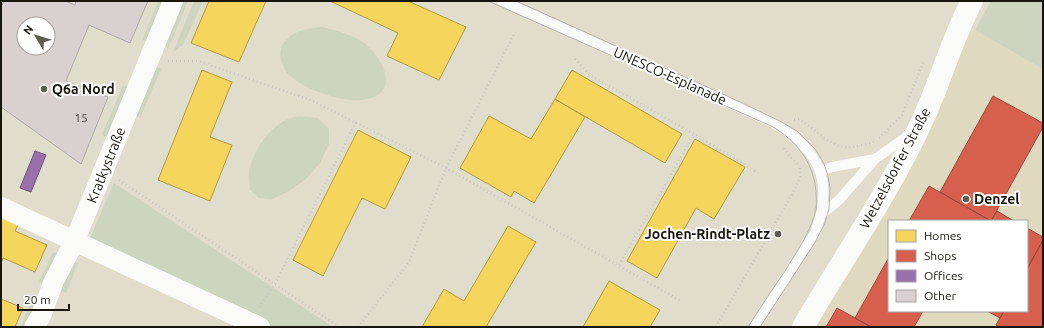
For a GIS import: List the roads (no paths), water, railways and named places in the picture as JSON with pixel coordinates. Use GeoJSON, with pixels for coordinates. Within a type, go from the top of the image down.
{"type":"FeatureCollection","features":[{"type":"Feature","properties":{"kind":"main road","name":"Wetzelsdorfer Straße"},"geometry":{"type":"LineString","coordinates":[[803,327],[830,281],[858,238],[923,120],[955,35],[972,1]]}},
{"type":"Feature","properties":{"kind":"street","name":"Kratkystraße"},"geometry":{"type":"LineString","coordinates":[[34,327],[41,316],[54,283],[75,240],[173,1]]}},
{"type":"Feature","properties":{"kind":"street"},"geometry":{"type":"LineString","coordinates":[[1,207],[75,240],[255,325]]}},
{"type":"Feature","properties":{"kind":"lane","name":"UNESCO-Esplanade"},"geometry":{"type":"LineString","coordinates":[[502,1],[772,122],[795,136],[812,156],[820,171],[824,190],[821,215]]}},
{"type":"Feature","properties":{"kind":"lane"},"geometry":{"type":"LineString","coordinates":[[754,327],[815,233],[821,215],[839,200],[875,159],[905,138],[923,120]]}},
{"type":"Feature","properties":{"kind":"lane"},"geometry":{"type":"LineString","coordinates":[[820,171],[875,159]]}},
{"type":"Feature","properties":{"kind":"tram line"},"geometry":{"type":"LineString","coordinates":[[488,1],[771,126],[788,138],[802,152],[814,180],[816,191],[816,209],[814,217],[799,249],[748,327]]}},
{"type":"Feature","properties":{"kind":"tram line"},"geometry":{"type":"LineString","coordinates":[[516,1],[780,121],[797,131],[816,150],[824,164],[830,188],[829,209],[824,225],[814,244],[760,327]]}},
{"type":"Feature","properties":{"kind":"place","name":"Q6a Nord"},"geometry":{"type":"Point","coordinates":[44,89]}},
{"type":"Feature","properties":{"kind":"place","name":"Denzel"},"geometry":{"type":"Point","coordinates":[966,199]}},
{"type":"Feature","properties":{"kind":"place","name":"Jochen-Rindt-Platz"},"geometry":{"type":"Point","coordinates":[778,234]}}]}
